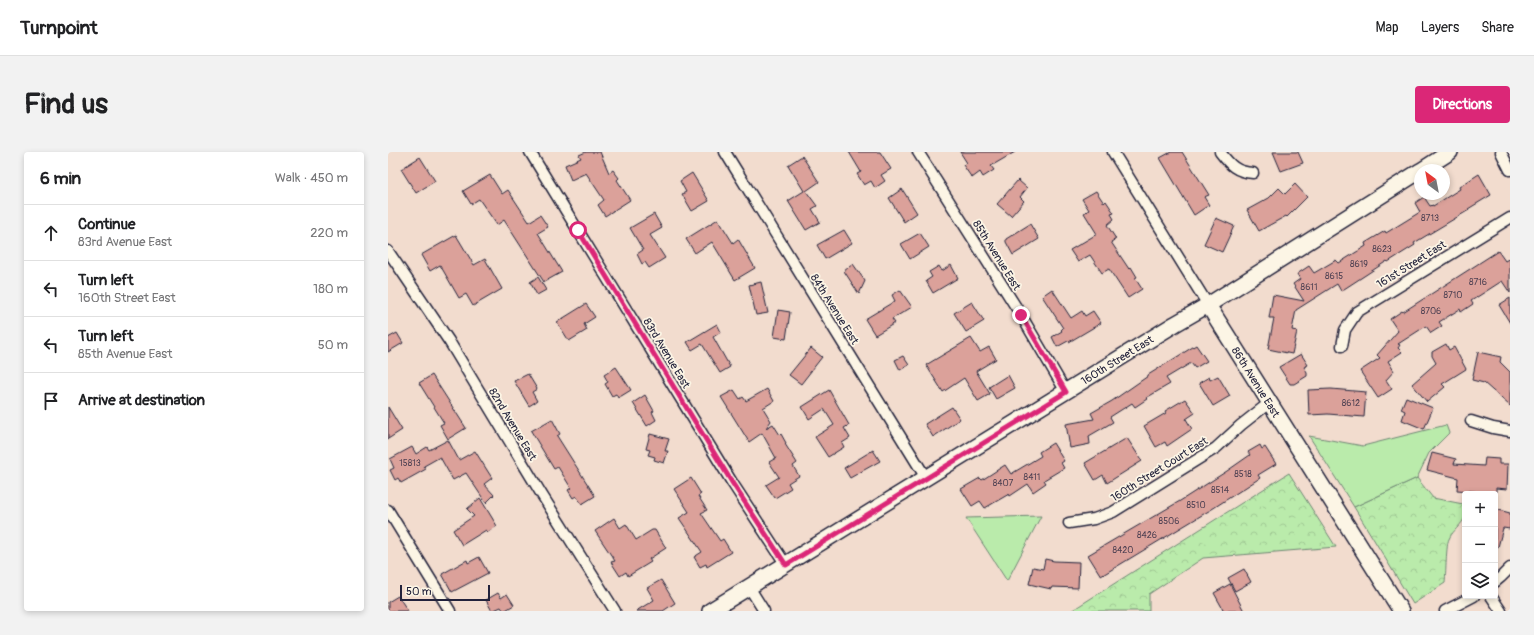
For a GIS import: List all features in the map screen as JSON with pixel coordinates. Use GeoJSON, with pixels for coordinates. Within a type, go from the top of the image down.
{"type":"FeatureCollection","features":[{"type":"Feature","properties":{"kind":"main road","name":"160th Street East"},"geometry":{"type":"LineString","coordinates":[[1431,164],[1450,152]]}},
{"type":"Feature","properties":{"kind":"main road","name":"160th Street East"},"geometry":{"type":"LineString","coordinates":[[710,611],[1208,305],[1414,174]]}},
{"type":"Feature","properties":{"kind":"main road","name":"86th Avenue East"},"geometry":{"type":"LineString","coordinates":[[1208,305],[1401,611]]}},
{"type":"Feature","properties":{"kind":"street","name":"83rd Avenue East"},"geometry":{"type":"LineString","coordinates":[[530,152],[733,484],[786,565]]}},
{"type":"Feature","properties":{"kind":"street","name":"84th Avenue East"},"geometry":{"type":"LineString","coordinates":[[725,152],[926,478]]}},
{"type":"Feature","properties":{"kind":"street","name":"85th Avenue East"},"geometry":{"type":"LineString","coordinates":[[918,152],[1021,315],[1066,392]]}},
{"type":"Feature","properties":{"kind":"street","name":"86th Avenue East"},"geometry":{"type":"LineString","coordinates":[[1113,152],[1208,305]]}},
{"type":"Feature","properties":{"kind":"street"},"geometry":{"type":"LineString","coordinates":[[1220,152],[1230,165],[1243,173],[1252,173]]}},
{"type":"Feature","properties":{"kind":"street"},"geometry":{"type":"LineString","coordinates":[[1501,152],[1510,170]]}},
{"type":"Feature","properties":{"kind":"street","name":"161st Street East"},"geometry":{"type":"LineString","coordinates":[[1342,346],[1345,330],[1357,312],[1510,218]]}},
{"type":"Feature","properties":{"kind":"street","name":"82nd Avenue East"},"geometry":{"type":"LineString","coordinates":[[388,251],[449,342],[542,495],[615,611]]}},
{"type":"Feature","properties":{"kind":"street","name":"160th Street Court East"},"geometry":{"type":"LineString","coordinates":[[1069,523],[1094,519],[1113,512],[1216,448],[1241,425],[1270,403]]}},
{"type":"Feature","properties":{"kind":"street"},"geometry":{"type":"LineString","coordinates":[[1471,421],[1510,432]]}},
{"type":"Feature","properties":{"kind":"street"},"geometry":{"type":"LineString","coordinates":[[388,510],[450,611]]}},
{"type":"Feature","properties":{"kind":"street"},"geometry":{"type":"LineString","coordinates":[[1498,580],[1510,568]]}},
{"type":"Feature","properties":{"kind":"street"},"geometry":{"type":"LineString","coordinates":[[749,587],[764,611]]}},
{"type":"Feature","properties":{"kind":"street"},"geometry":{"type":"LineString","coordinates":[[1445,611],[1468,599]]}},
{"type":"Feature","properties":{"kind":"street"},"geometry":{"type":"LineString","coordinates":[[1494,599],[1501,611]]}},
{"type":"Feature","properties":{"kind":"green space"},"geometry":{"type":"Polygon","coordinates":[[[1446,425],[1449,433],[1429,453],[1417,478],[1354,507],[1309,436],[1363,446],[1446,425]]]}},
{"type":"Feature","properties":{"kind":"green space"},"geometry":{"type":"Polygon","coordinates":[[[1289,473],[1336,547],[1203,558],[1149,594],[1149,611],[1071,611],[1289,473]]]}},
{"type":"Feature","properties":{"kind":"green space"},"geometry":{"type":"Polygon","coordinates":[[[1417,478],[1433,498],[1462,504],[1462,523],[1451,535],[1448,542],[1445,583],[1413,604],[1354,507],[1417,478]]]}},
{"type":"Feature","properties":{"kind":"green space"},"geometry":{"type":"Polygon","coordinates":[[[1041,516],[1007,581],[966,518],[1041,516]]]}},
{"type":"Feature","properties":{"kind":"building"},"geometry":{"type":"Polygon","coordinates":[[[586,152],[600,152],[609,173],[613,170],[619,178],[617,180],[630,200],[605,216],[598,205],[604,200],[586,173],[571,180],[565,165],[581,158],[579,155],[586,152]]]}},
{"type":"Feature","properties":{"kind":"building"},"geometry":{"type":"Polygon","coordinates":[[[849,152],[880,152],[891,169],[881,175],[885,181],[875,188],[871,181],[864,185],[857,174],[861,172],[849,152]]]}},
{"type":"Feature","properties":{"kind":"building"},"geometry":{"type":"Polygon","coordinates":[[[960,152],[1015,152],[991,166],[994,170],[983,177],[980,172],[972,178],[963,165],[967,163],[960,152]]]}},
{"type":"Feature","properties":{"kind":"building"},"geometry":{"type":"Polygon","coordinates":[[[1171,152],[1182,152],[1209,195],[1204,197],[1209,205],[1194,215],[1160,158],[1171,152]]]}},
{"type":"Feature","properties":{"kind":"building"},"geometry":{"type":"Polygon","coordinates":[[[1273,152],[1298,152],[1303,163],[1281,171],[1273,152]]]}},
{"type":"Feature","properties":{"kind":"building"},"geometry":{"type":"Polygon","coordinates":[[[802,156],[819,182],[806,191],[817,206],[812,209],[820,222],[806,230],[788,201],[804,191],[788,165],[802,156]]]}},
{"type":"Feature","properties":{"kind":"building"},"geometry":{"type":"Polygon","coordinates":[[[420,157],[435,181],[416,193],[401,169],[420,157]]]}},
{"type":"Feature","properties":{"kind":"building"},"geometry":{"type":"Polygon","coordinates":[[[692,173],[709,201],[692,211],[682,194],[686,192],[680,181],[692,173]]]}},
{"type":"Feature","properties":{"kind":"building"},"geometry":{"type":"Polygon","coordinates":[[[1479,174],[1491,195],[1341,291],[1337,284],[1296,310],[1292,330],[1297,331],[1292,354],[1268,349],[1274,318],[1269,318],[1273,295],[1304,301],[1293,284],[1300,279],[1297,274],[1309,266],[1314,273],[1336,260],[1339,263],[1366,246],[1365,243],[1385,231],[1386,233],[1420,212],[1415,203],[1420,200],[1426,200],[1430,206],[1433,206],[1443,200],[1450,200],[1450,195],[1460,189],[1459,187],[1479,174]]]}},
{"type":"Feature","properties":{"kind":"building"},"geometry":{"type":"Polygon","coordinates":[[[490,175],[502,194],[508,190],[529,222],[540,215],[548,227],[538,233],[562,272],[544,282],[504,220],[497,225],[479,199],[471,204],[463,191],[490,175]]]}},
{"type":"Feature","properties":{"kind":"building"},"geometry":{"type":"Polygon","coordinates":[[[1018,180],[1027,188],[1020,197],[1024,201],[1011,216],[997,204],[1018,180]]]}},
{"type":"Feature","properties":{"kind":"building"},"geometry":{"type":"Polygon","coordinates":[[[1295,184],[1307,197],[1287,217],[1286,216],[1259,231],[1247,210],[1269,198],[1279,188],[1285,194],[1295,184]]]}},
{"type":"Feature","properties":{"kind":"building"},"geometry":{"type":"Polygon","coordinates":[[[902,189],[917,213],[904,222],[889,198],[902,189]]]}},
{"type":"Feature","properties":{"kind":"building"},"geometry":{"type":"Polygon","coordinates":[[[1096,191],[1104,203],[1106,201],[1114,213],[1111,214],[1114,219],[1107,225],[1116,239],[1111,242],[1129,269],[1131,267],[1137,277],[1135,278],[1142,289],[1128,298],[1109,269],[1102,273],[1090,255],[1078,262],[1070,250],[1097,234],[1084,213],[1089,210],[1082,199],[1096,191]]]}},
{"type":"Feature","properties":{"kind":"building"},"geometry":{"type":"Polygon","coordinates":[[[654,214],[662,228],[650,235],[665,258],[649,268],[645,262],[642,264],[637,254],[643,250],[630,228],[654,214]]]}},
{"type":"Feature","properties":{"kind":"building"},"geometry":{"type":"Polygon","coordinates":[[[1216,218],[1234,226],[1222,252],[1204,244],[1216,218]]]}},
{"type":"Feature","properties":{"kind":"building"},"geometry":{"type":"Polygon","coordinates":[[[718,219],[733,243],[738,239],[755,268],[735,280],[712,242],[695,253],[686,239],[718,219]]]}},
{"type":"Feature","properties":{"kind":"building"},"geometry":{"type":"Polygon","coordinates":[[[1030,224],[1039,239],[1013,255],[1006,242],[1006,239],[1030,224]]]}},
{"type":"Feature","properties":{"kind":"building"},"geometry":{"type":"Polygon","coordinates":[[[844,230],[852,243],[825,259],[817,245],[844,230]]]}},
{"type":"Feature","properties":{"kind":"building"},"geometry":{"type":"Polygon","coordinates":[[[920,233],[929,247],[910,259],[901,244],[920,233]]]}},
{"type":"Feature","properties":{"kind":"building"},"geometry":{"type":"Polygon","coordinates":[[[456,235],[474,265],[485,259],[502,289],[473,306],[466,294],[459,298],[440,265],[430,271],[421,255],[456,235]]]}},
{"type":"Feature","properties":{"kind":"building"},"geometry":{"type":"Polygon","coordinates":[[[1498,251],[1505,261],[1510,258],[1510,293],[1502,281],[1471,301],[1473,304],[1461,312],[1460,309],[1439,322],[1442,326],[1431,333],[1426,326],[1398,344],[1400,345],[1398,348],[1402,352],[1388,361],[1394,371],[1386,380],[1392,389],[1378,398],[1360,371],[1380,358],[1377,355],[1398,331],[1390,319],[1498,251]]]}},
{"type":"Feature","properties":{"kind":"building"},"geometry":{"type":"Polygon","coordinates":[[[853,264],[865,281],[859,294],[844,271],[853,264]]]}},
{"type":"Feature","properties":{"kind":"building"},"geometry":{"type":"Polygon","coordinates":[[[951,265],[958,278],[933,293],[926,281],[932,277],[929,272],[939,266],[942,271],[951,265]]]}},
{"type":"Feature","properties":{"kind":"building"},"geometry":{"type":"Polygon","coordinates":[[[538,277],[546,290],[537,295],[530,282],[538,277]]]}},
{"type":"Feature","properties":{"kind":"building"},"geometry":{"type":"Polygon","coordinates":[[[761,282],[768,313],[756,315],[749,285],[761,282]]]}},
{"type":"Feature","properties":{"kind":"building"},"geometry":{"type":"Polygon","coordinates":[[[1052,289],[1071,318],[1082,311],[1085,316],[1093,311],[1101,323],[1069,342],[1068,341],[1057,347],[1052,337],[1062,331],[1061,330],[1063,328],[1042,296],[1052,289]]]}},
{"type":"Feature","properties":{"kind":"building"},"geometry":{"type":"Polygon","coordinates":[[[900,290],[912,307],[892,319],[895,323],[875,335],[865,319],[895,301],[892,295],[900,290]]]}},
{"type":"Feature","properties":{"kind":"building"},"geometry":{"type":"Polygon","coordinates":[[[1510,298],[1510,323],[1499,305],[1510,298]]]}},
{"type":"Feature","properties":{"kind":"building"},"geometry":{"type":"Polygon","coordinates":[[[972,302],[984,321],[966,332],[954,313],[972,302]]]}},
{"type":"Feature","properties":{"kind":"building"},"geometry":{"type":"Polygon","coordinates":[[[586,304],[595,317],[584,324],[587,330],[569,341],[557,322],[586,304]]]}},
{"type":"Feature","properties":{"kind":"building"},"geometry":{"type":"Polygon","coordinates":[[[778,310],[790,312],[786,339],[774,337],[778,310]]]}},
{"type":"Feature","properties":{"kind":"building"},"geometry":{"type":"Polygon","coordinates":[[[717,324],[721,332],[713,337],[730,367],[720,373],[702,344],[692,350],[687,342],[717,324]]]}},
{"type":"Feature","properties":{"kind":"building"},"geometry":{"type":"Polygon","coordinates":[[[397,333],[403,343],[388,352],[388,338],[397,333]]]}},
{"type":"Feature","properties":{"kind":"building"},"geometry":{"type":"Polygon","coordinates":[[[971,338],[980,352],[989,347],[996,359],[976,371],[990,394],[978,401],[964,378],[943,392],[926,365],[971,338]]]}},
{"type":"Feature","properties":{"kind":"building"},"geometry":{"type":"Polygon","coordinates":[[[1446,344],[1449,350],[1454,347],[1466,369],[1442,384],[1445,387],[1427,402],[1412,384],[1436,363],[1432,356],[1432,352],[1446,344]]]}},
{"type":"Feature","properties":{"kind":"building"},"geometry":{"type":"Polygon","coordinates":[[[1196,345],[1207,361],[1195,368],[1191,363],[1166,378],[1170,384],[1146,398],[1147,399],[1135,407],[1132,403],[1110,417],[1113,422],[1089,436],[1090,444],[1070,448],[1066,424],[1094,419],[1091,413],[1112,401],[1148,375],[1196,345]]]}},
{"type":"Feature","properties":{"kind":"building"},"geometry":{"type":"Polygon","coordinates":[[[811,348],[822,357],[801,384],[789,375],[811,348]]]}},
{"type":"Feature","properties":{"kind":"building"},"geometry":{"type":"Polygon","coordinates":[[[1478,352],[1501,357],[1500,362],[1510,372],[1510,406],[1484,383],[1472,380],[1478,352]]]}},
{"type":"Feature","properties":{"kind":"building"},"geometry":{"type":"Polygon","coordinates":[[[1301,354],[1308,365],[1304,367],[1307,372],[1307,376],[1294,384],[1290,384],[1279,367],[1301,354]]]}},
{"type":"Feature","properties":{"kind":"building"},"geometry":{"type":"Polygon","coordinates":[[[903,356],[909,365],[900,370],[895,360],[903,356]]]}},
{"type":"Feature","properties":{"kind":"building"},"geometry":{"type":"Polygon","coordinates":[[[616,367],[631,390],[618,398],[616,394],[612,396],[605,384],[608,382],[604,375],[616,367]]]}},
{"type":"Feature","properties":{"kind":"building"},"geometry":{"type":"Polygon","coordinates":[[[528,374],[537,389],[532,392],[537,401],[529,406],[514,381],[528,374]]]}},
{"type":"Feature","properties":{"kind":"building"},"geometry":{"type":"Polygon","coordinates":[[[432,375],[466,428],[448,439],[440,425],[444,423],[419,383],[432,375]]]}},
{"type":"Feature","properties":{"kind":"building"},"geometry":{"type":"Polygon","coordinates":[[[1008,375],[1015,388],[996,399],[989,387],[1008,375]]]}},
{"type":"Feature","properties":{"kind":"building"},"geometry":{"type":"Polygon","coordinates":[[[1218,376],[1230,396],[1213,406],[1199,383],[1209,377],[1210,380],[1218,376]]]}},
{"type":"Feature","properties":{"kind":"building"},"geometry":{"type":"Polygon","coordinates":[[[767,389],[774,401],[763,408],[771,421],[766,428],[773,424],[780,435],[781,434],[786,443],[785,444],[797,463],[793,466],[799,476],[788,483],[791,488],[775,498],[766,485],[779,477],[769,462],[776,458],[762,433],[749,442],[721,397],[734,390],[740,399],[743,397],[746,401],[767,389]]]}},
{"type":"Feature","properties":{"kind":"building"},"geometry":{"type":"Polygon","coordinates":[[[1331,389],[1366,392],[1364,417],[1328,414],[1309,415],[1308,390],[1331,389]]]}},
{"type":"Feature","properties":{"kind":"building"},"geometry":{"type":"Polygon","coordinates":[[[829,390],[849,425],[844,428],[850,438],[842,443],[844,447],[828,457],[815,437],[834,425],[824,409],[809,419],[802,407],[829,390]]]}},
{"type":"Feature","properties":{"kind":"building"},"geometry":{"type":"Polygon","coordinates":[[[645,395],[654,411],[652,412],[656,420],[647,426],[633,403],[645,395]]]}},
{"type":"Feature","properties":{"kind":"building"},"geometry":{"type":"Polygon","coordinates":[[[1406,397],[1433,408],[1424,429],[1402,420],[1405,411],[1401,409],[1406,397]]]}},
{"type":"Feature","properties":{"kind":"building"},"geometry":{"type":"Polygon","coordinates":[[[1185,399],[1195,413],[1186,419],[1192,429],[1167,446],[1165,442],[1156,447],[1144,426],[1166,413],[1165,411],[1185,399]]]}},
{"type":"Feature","properties":{"kind":"building"},"geometry":{"type":"Polygon","coordinates":[[[388,407],[402,430],[388,439],[388,407]]]}},
{"type":"Feature","properties":{"kind":"building"},"geometry":{"type":"Polygon","coordinates":[[[952,407],[960,419],[933,437],[925,424],[952,407]]]}},
{"type":"Feature","properties":{"kind":"building"},"geometry":{"type":"Polygon","coordinates":[[[552,419],[560,434],[557,436],[595,496],[582,504],[576,496],[573,498],[568,490],[571,488],[558,467],[554,469],[531,431],[552,419]]]}},
{"type":"Feature","properties":{"kind":"building"},"geometry":{"type":"Polygon","coordinates":[[[650,434],[669,439],[665,451],[668,451],[664,463],[654,460],[655,457],[648,455],[650,450],[646,449],[650,434]]]}},
{"type":"Feature","properties":{"kind":"building"},"geometry":{"type":"Polygon","coordinates":[[[1127,438],[1142,461],[1107,483],[1103,475],[1095,480],[1085,463],[1127,438]]]}},
{"type":"Feature","properties":{"kind":"building"},"geometry":{"type":"Polygon","coordinates":[[[448,440],[459,460],[475,451],[492,478],[484,484],[494,495],[486,503],[466,473],[453,480],[440,457],[424,466],[426,469],[401,483],[398,478],[395,480],[390,470],[394,468],[390,459],[412,447],[416,454],[427,447],[429,450],[448,440]]]}},
{"type":"Feature","properties":{"kind":"building"},"geometry":{"type":"Polygon","coordinates":[[[1053,443],[1064,461],[1061,463],[1064,468],[1044,480],[1046,483],[1033,492],[1028,484],[1010,496],[1009,494],[985,508],[980,501],[972,506],[961,489],[980,478],[982,480],[1005,465],[1011,474],[1041,456],[1039,452],[1053,443]]]}},
{"type":"Feature","properties":{"kind":"building"},"geometry":{"type":"Polygon","coordinates":[[[1260,445],[1262,449],[1265,447],[1276,464],[1258,475],[1260,478],[1212,509],[1101,576],[1088,555],[1180,501],[1227,471],[1250,455],[1248,452],[1260,445]]]}},
{"type":"Feature","properties":{"kind":"building"},"geometry":{"type":"Polygon","coordinates":[[[873,450],[880,461],[850,478],[844,468],[873,450]]]}},
{"type":"Feature","properties":{"kind":"building"},"geometry":{"type":"Polygon","coordinates":[[[1432,453],[1456,459],[1454,464],[1484,466],[1485,458],[1499,459],[1499,464],[1508,464],[1507,489],[1496,488],[1496,491],[1457,490],[1458,478],[1427,470],[1432,453]]]}},
{"type":"Feature","properties":{"kind":"building"},"geometry":{"type":"Polygon","coordinates":[[[691,478],[701,494],[698,496],[707,510],[701,513],[720,541],[723,539],[731,552],[707,567],[706,564],[700,567],[694,557],[702,552],[679,518],[689,512],[674,489],[691,478]]]}},
{"type":"Feature","properties":{"kind":"building"},"geometry":{"type":"Polygon","coordinates":[[[480,498],[497,526],[488,532],[486,530],[462,545],[453,530],[474,516],[467,509],[480,498]]]}},
{"type":"Feature","properties":{"kind":"building"},"geometry":{"type":"Polygon","coordinates":[[[1498,510],[1510,513],[1510,529],[1503,528],[1498,547],[1498,510]]]}},
{"type":"Feature","properties":{"kind":"building"},"geometry":{"type":"Polygon","coordinates":[[[614,518],[620,528],[626,524],[636,540],[652,530],[655,530],[666,548],[649,559],[651,562],[628,576],[626,572],[620,576],[611,562],[615,561],[595,531],[614,518]]]}},
{"type":"Feature","properties":{"kind":"building"},"geometry":{"type":"Polygon","coordinates":[[[479,557],[488,573],[452,592],[442,574],[467,560],[468,563],[479,557]]]}},
{"type":"Feature","properties":{"kind":"building"},"geometry":{"type":"Polygon","coordinates":[[[1045,559],[1054,561],[1079,562],[1078,588],[1052,587],[1051,589],[1029,584],[1033,567],[1043,569],[1045,559]]]}},
{"type":"Feature","properties":{"kind":"building"},"geometry":{"type":"Polygon","coordinates":[[[1244,569],[1251,582],[1235,591],[1228,578],[1244,569]]]}},
{"type":"Feature","properties":{"kind":"building"},"geometry":{"type":"Polygon","coordinates":[[[661,580],[675,603],[663,611],[636,611],[654,600],[647,588],[661,580]]]}},
{"type":"Feature","properties":{"kind":"building"},"geometry":{"type":"Polygon","coordinates":[[[1230,584],[1244,611],[1224,611],[1214,593],[1230,584]]]}},
{"type":"Feature","properties":{"kind":"building"},"geometry":{"type":"Polygon","coordinates":[[[498,593],[501,598],[507,594],[514,605],[504,611],[501,607],[492,611],[486,600],[498,593]]]}},
{"type":"Feature","properties":{"kind":"building"},"geometry":{"type":"Polygon","coordinates":[[[398,596],[408,611],[388,611],[388,602],[398,596]]]}},
{"type":"Feature","properties":{"kind":"route"},"geometry":{"type":"LineString","coordinates":[[578,230],[733,484],[786,565],[1066,392],[1021,315]]}}]}
